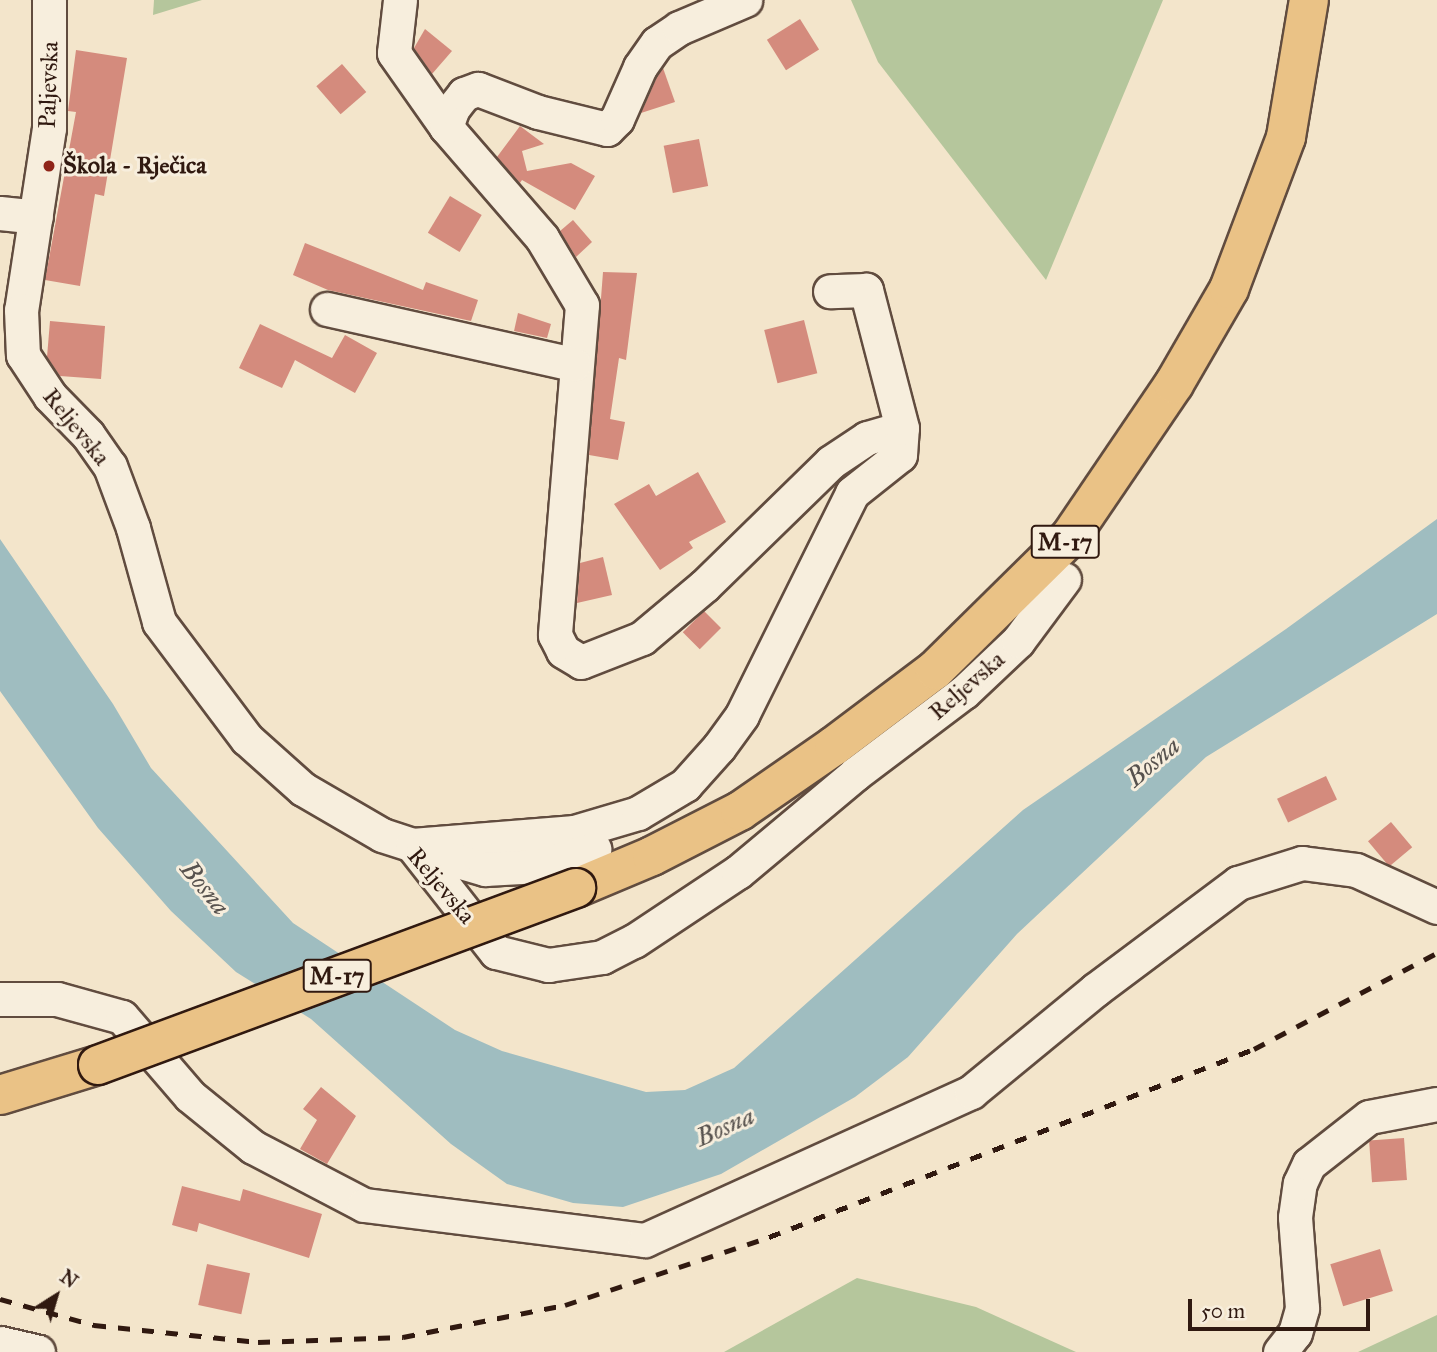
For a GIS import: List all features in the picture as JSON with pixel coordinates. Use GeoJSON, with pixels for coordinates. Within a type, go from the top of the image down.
{"type":"FeatureCollection","features":[{"type":"Feature","properties":{"kind":"main road","name":"M-17"},"geometry":{"type":"LineString","coordinates":[[0,1096],[98,1065],[576,888],[652,856],[740,811],[834,746],[935,670],[1069,537],[1174,384],[1229,289],[1286,137],[1309,0]]}},
{"type":"Feature","properties":{"kind":"street","name":"Paljevska"},"geometry":{"type":"LineString","coordinates":[[36,217],[49,128],[49,0]]}},
{"type":"Feature","properties":{"kind":"street"},"geometry":{"type":"LineString","coordinates":[[400,0],[394,53],[446,128],[542,238],[582,305],[574,364],[555,635],[564,651],[581,662],[642,638],[704,586],[831,462],[867,438],[902,428]]}},
{"type":"Feature","properties":{"kind":"street"},"geometry":{"type":"LineString","coordinates":[[446,128],[453,108],[464,94],[478,89],[538,112],[607,129],[617,119],[640,67],[657,43],[678,28],[745,0]]}},
{"type":"Feature","properties":{"kind":"street"},"geometry":{"type":"LineString","coordinates":[[0,213],[36,217]]}},
{"type":"Feature","properties":{"kind":"street","name":"Reljevska"},"geometry":{"type":"LineString","coordinates":[[36,217],[21,310],[23,355],[50,396],[88,435],[110,466],[133,528],[159,622],[247,739],[294,781],[382,835],[412,845],[496,952],[548,965],[602,957],[738,872],[855,774],[964,692],[1018,641],[1064,579]]}},
{"type":"Feature","properties":{"kind":"street"},"geometry":{"type":"LineString","coordinates":[[412,845],[574,832],[638,813],[685,785],[742,715],[852,493],[900,454],[902,428],[866,290],[830,291]]}},
{"type":"Feature","properties":{"kind":"street"},"geometry":{"type":"LineString","coordinates":[[327,309],[574,364]]}},
{"type":"Feature","properties":{"kind":"street"},"geometry":{"type":"LineString","coordinates":[[412,845],[439,859],[485,869],[539,866],[594,849]]}},
{"type":"Feature","properties":{"kind":"street"},"geometry":{"type":"LineString","coordinates":[[0,999],[57,999],[122,1017],[190,1097],[253,1146],[364,1205],[645,1240],[971,1091],[1095,990],[1238,883],[1302,863],[1356,870],[1437,907]]}},
{"type":"Feature","properties":{"kind":"street"},"geometry":{"type":"LineString","coordinates":[[1280,1352],[1295,1333],[1302,1308],[1295,1217],[1300,1183],[1309,1164],[1369,1117],[1437,1104]]}},
{"type":"Feature","properties":{"kind":"street"},"geometry":{"type":"LineString","coordinates":[[0,1343],[38,1352]]}},
{"type":"Feature","properties":{"kind":"green space"},"geometry":{"type":"Polygon","coordinates":[[[154,0],[202,0],[153,15],[154,0]]]}},
{"type":"Feature","properties":{"kind":"green space"},"geometry":{"type":"Polygon","coordinates":[[[851,0],[1163,0],[1046,280],[878,62],[851,0]]]}},
{"type":"Feature","properties":{"kind":"green space"},"geometry":{"type":"Polygon","coordinates":[[[857,1278],[976,1307],[1076,1352],[724,1352],[857,1278]]]}},
{"type":"Feature","properties":{"kind":"green space"},"geometry":{"type":"Polygon","coordinates":[[[1437,1315],[1437,1352],[1358,1352],[1437,1315]]]}},
{"type":"Feature","properties":{"kind":"water","name":"Bosna"},"geometry":{"type":"Polygon","coordinates":[[[1437,519],[1437,614],[1206,757],[1017,934],[908,1057],[855,1097],[721,1174],[623,1207],[573,1203],[507,1184],[451,1144],[311,1019],[236,972],[171,911],[98,828],[0,691],[0,539],[113,704],[151,768],[293,923],[455,1030],[502,1051],[646,1092],[685,1090],[734,1068],[1023,810],[1286,629],[1437,519]]]}},
{"type":"Feature","properties":{"kind":"building"},"geometry":{"type":"Polygon","coordinates":[[[800,19],[819,50],[786,70],[767,40],[800,19]]]}},
{"type":"Feature","properties":{"kind":"building"},"geometry":{"type":"Polygon","coordinates":[[[425,29],[452,51],[432,74],[414,48],[425,29]]]}},
{"type":"Feature","properties":{"kind":"building"},"geometry":{"type":"Polygon","coordinates":[[[76,50],[127,58],[104,196],[95,194],[80,286],[45,280],[76,112],[68,111],[76,50]]]}},
{"type":"Feature","properties":{"kind":"building"},"geometry":{"type":"Polygon","coordinates":[[[342,64],[366,92],[341,114],[316,86],[342,64]]]}},
{"type":"Feature","properties":{"kind":"building"},"geometry":{"type":"Polygon","coordinates":[[[663,68],[675,102],[641,113],[657,77],[663,68]]]}},
{"type":"Feature","properties":{"kind":"building"},"geometry":{"type":"Polygon","coordinates":[[[520,126],[544,144],[522,151],[527,171],[571,163],[595,176],[575,210],[522,180],[520,183],[497,157],[520,126]]]}},
{"type":"Feature","properties":{"kind":"building"},"geometry":{"type":"Polygon","coordinates":[[[699,139],[708,186],[673,193],[664,146],[699,139]]]}},
{"type":"Feature","properties":{"kind":"building"},"geometry":{"type":"Polygon","coordinates":[[[450,196],[482,215],[460,252],[428,233],[450,196]]]}},
{"type":"Feature","properties":{"kind":"building"},"geometry":{"type":"Polygon","coordinates":[[[573,220],[592,242],[576,257],[560,231],[573,220]]]}},
{"type":"Feature","properties":{"kind":"building"},"geometry":{"type":"Polygon","coordinates":[[[305,243],[423,290],[426,282],[478,300],[471,321],[328,290],[293,275],[305,243]]]}},
{"type":"Feature","properties":{"kind":"building"},"geometry":{"type":"Polygon","coordinates":[[[603,272],[637,273],[626,360],[619,358],[610,419],[625,422],[618,460],[589,455],[603,272]]]}},
{"type":"Feature","properties":{"kind":"building"},"geometry":{"type":"Polygon","coordinates":[[[518,313],[551,324],[547,338],[514,331],[518,313]]]}},
{"type":"Feature","properties":{"kind":"building"},"geometry":{"type":"Polygon","coordinates":[[[804,320],[817,373],[778,383],[764,330],[804,320]]]}},
{"type":"Feature","properties":{"kind":"building"},"geometry":{"type":"Polygon","coordinates":[[[50,321],[105,326],[101,379],[60,376],[47,357],[50,321]]]}},
{"type":"Feature","properties":{"kind":"building"},"geometry":{"type":"Polygon","coordinates":[[[260,324],[332,358],[345,335],[377,353],[355,393],[295,360],[282,388],[239,368],[260,324]]]}},
{"type":"Feature","properties":{"kind":"building"},"geometry":{"type":"Polygon","coordinates":[[[698,472],[726,522],[689,542],[693,548],[660,570],[614,504],[649,484],[656,496],[698,472]]]}},
{"type":"Feature","properties":{"kind":"building"},"geometry":{"type":"Polygon","coordinates":[[[603,557],[612,595],[577,603],[580,563],[603,557]]]}},
{"type":"Feature","properties":{"kind":"building"},"geometry":{"type":"Polygon","coordinates":[[[704,611],[721,628],[700,649],[683,632],[704,611]]]}},
{"type":"Feature","properties":{"kind":"building"},"geometry":{"type":"Polygon","coordinates":[[[1326,776],[1337,800],[1288,822],[1277,799],[1326,776]]]}},
{"type":"Feature","properties":{"kind":"building"},"geometry":{"type":"Polygon","coordinates":[[[1391,822],[1412,847],[1389,867],[1368,841],[1391,822]]]}},
{"type":"Feature","properties":{"kind":"building"},"geometry":{"type":"Polygon","coordinates":[[[321,1087],[356,1116],[327,1164],[300,1149],[317,1120],[303,1109],[321,1087]]]}},
{"type":"Feature","properties":{"kind":"building"},"geometry":{"type":"Polygon","coordinates":[[[1404,1138],[1407,1180],[1372,1182],[1369,1140],[1404,1138]]]}},
{"type":"Feature","properties":{"kind":"building"},"geometry":{"type":"Polygon","coordinates":[[[182,1186],[240,1201],[243,1189],[322,1214],[309,1258],[199,1223],[197,1232],[172,1225],[182,1186]]]}},
{"type":"Feature","properties":{"kind":"building"},"geometry":{"type":"Polygon","coordinates":[[[1380,1249],[1393,1291],[1343,1306],[1330,1264],[1380,1249]]]}},
{"type":"Feature","properties":{"kind":"building"},"geometry":{"type":"Polygon","coordinates":[[[207,1264],[250,1273],[241,1314],[198,1305],[207,1264]]]}},
{"type":"Feature","properties":{"kind":"railway"},"geometry":{"type":"LineString","coordinates":[[0,1299],[94,1325],[258,1342],[403,1337],[565,1305],[769,1237],[1254,1049],[1437,953]]}},
{"type":"Feature","properties":{"kind":"place","name":"Škola - Rječica"},"geometry":{"type":"Point","coordinates":[49,166]}}]}
